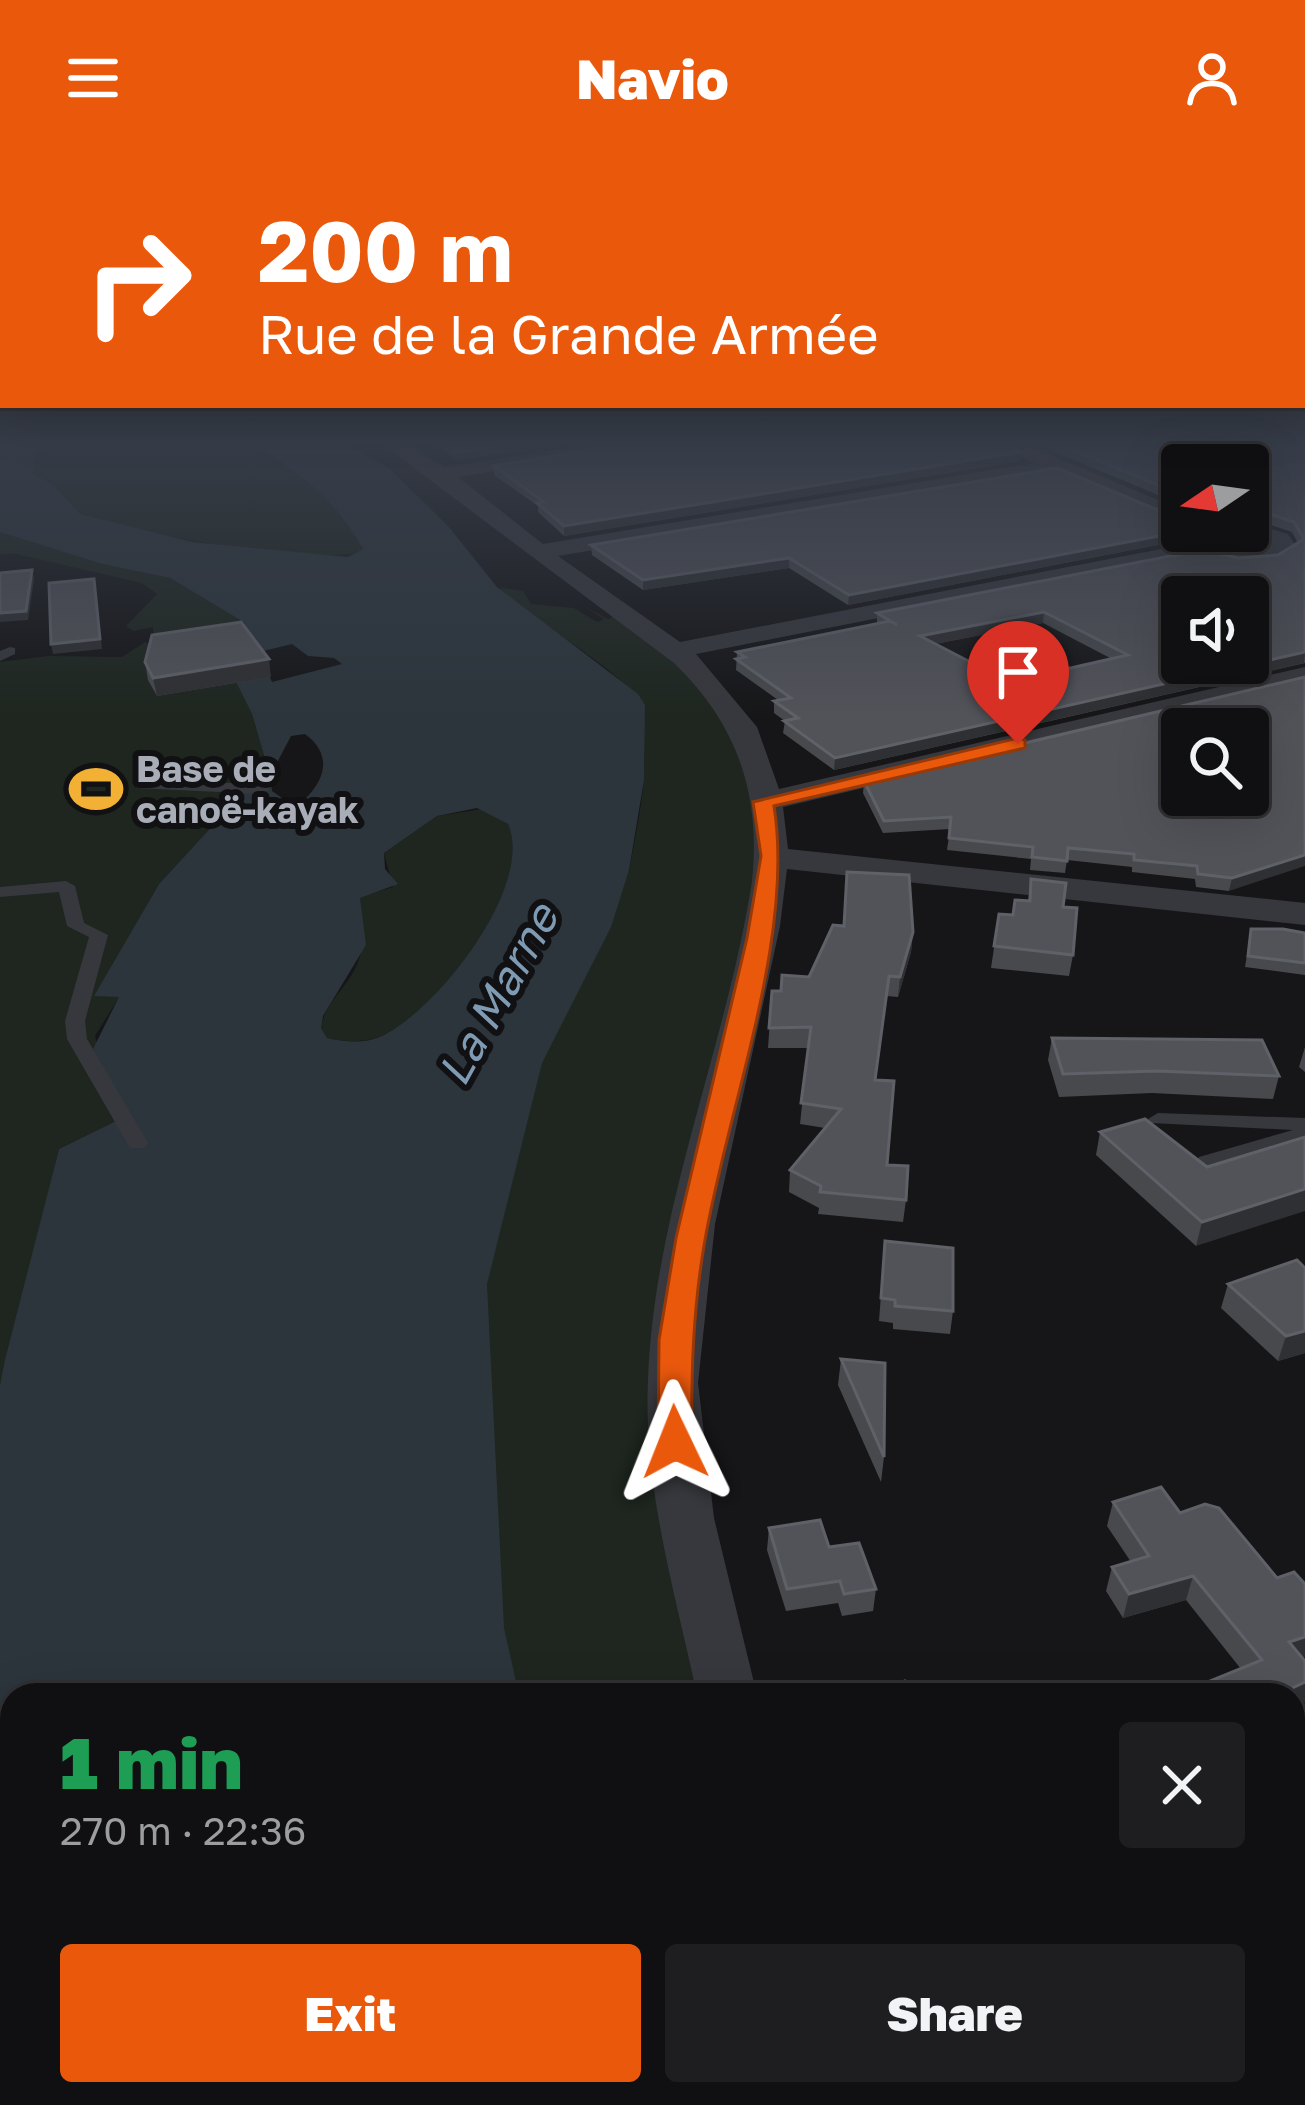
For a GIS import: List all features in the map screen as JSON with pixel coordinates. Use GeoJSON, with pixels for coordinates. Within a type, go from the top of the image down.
{"type":"FeatureCollection","features":[{"type":"Feature","properties":{"kind":"street"},"geometry":{"type":"LineString","coordinates":[[519,535],[650,628],[741,724],[764,802],[772,856],[759,938],[707,1154],[675,1340],[675,1455],[724,1683]]}},
{"type":"Feature","properties":{"kind":"street"},"geometry":{"type":"LineString","coordinates":[[539,552],[642,535]]}},
{"type":"Feature","properties":{"kind":"street"},"geometry":{"type":"LineString","coordinates":[[1269,543],[1305,570]]}},
{"type":"Feature","properties":{"kind":"street"},"geometry":{"type":"LineString","coordinates":[[674,652],[1161,548]]}},
{"type":"Feature","properties":{"kind":"street"},"geometry":{"type":"LineString","coordinates":[[764,802],[1305,676]]}},
{"type":"Feature","properties":{"kind":"street"},"geometry":{"type":"LineString","coordinates":[[772,856],[1305,914]]}},
{"type":"Feature","properties":{"kind":"lane"},"geometry":{"type":"LineString","coordinates":[[142,785],[262,789]]}},
{"type":"Feature","properties":{"kind":"lane"},"geometry":{"type":"LineString","coordinates":[[0,892],[66,886],[76,926],[99,935],[75,1021],[76,1039],[137,1143]]}},
{"type":"Feature","properties":{"kind":"lane"},"geometry":{"type":"LineString","coordinates":[[1158,1119],[1305,1128]]}},
{"type":"Feature","properties":{"kind":"lane"},"geometry":{"type":"LineString","coordinates":[[1207,1162],[1305,1128]]}},
{"type":"Feature","properties":{"kind":"shaded area"},"geometry":{"type":"Polygon","coordinates":[[[0,535],[9,535],[102,564],[170,578],[245,623],[227,664],[252,714],[265,759],[250,785],[159,884],[95,995],[120,996],[95,1036],[118,1120],[59,1149],[0,1385],[0,662],[48,656],[122,657],[145,642],[154,647],[153,627],[133,631],[126,626],[157,594],[142,583],[12,553],[0,555],[0,535]]]}},
{"type":"Feature","properties":{"kind":"shaded area"},"geometry":{"type":"Polygon","coordinates":[[[165,535],[357,535],[363,549],[314,555],[165,535]]]}},
{"type":"Feature","properties":{"kind":"shaded area"},"geometry":{"type":"Polygon","coordinates":[[[492,590],[523,591],[531,604],[574,608],[597,622],[604,619],[583,606],[608,619],[616,616],[693,677],[742,746],[761,859],[679,1222],[707,1683],[489,1683],[409,1360],[526,1065],[618,874],[629,871],[644,778],[642,731],[627,688],[586,653],[492,590]]]}},
{"type":"Feature","properties":{"kind":"shaded area"},"geometry":{"type":"Polygon","coordinates":[[[482,809],[508,824],[513,850],[508,880],[476,944],[429,1001],[382,1036],[348,1041],[327,1038],[321,1028],[323,1019],[361,951],[360,897],[393,887],[384,853],[437,816],[482,809]]]}},
{"type":"Feature","properties":{"kind":"water","name":"La Marne"},"geometry":{"type":"Polygon","coordinates":[[[9,535],[164,535],[192,542],[348,557],[363,549],[354,535],[455,535],[497,587],[638,694],[645,705],[644,780],[629,870],[611,927],[542,1063],[487,1284],[504,1628],[516,1683],[0,1683],[0,1385],[5,1360],[59,1149],[118,1120],[93,1049],[119,997],[94,996],[159,884],[250,785],[265,759],[252,714],[227,664],[245,623],[170,578],[102,564],[9,535]],[[292,644],[259,652],[272,682],[342,664],[334,658],[308,656],[292,644]],[[305,734],[291,736],[270,776],[272,791],[285,800],[306,798],[322,774],[319,749],[305,734]],[[477,808],[437,816],[384,853],[385,869],[398,884],[360,898],[366,945],[323,1016],[321,1028],[327,1038],[348,1041],[382,1036],[429,1001],[476,944],[507,880],[513,850],[508,824],[477,808]]]}},
{"type":"Feature","properties":{"kind":"building"},"geometry":{"type":"Polygon","coordinates":[[[652,535],[1161,535],[849,595],[789,558],[643,580],[591,545],[652,535]]]}},
{"type":"Feature","properties":{"kind":"building"},"geometry":{"type":"Polygon","coordinates":[[[1305,535],[1305,652],[1269,660],[1269,576],[1161,576],[1163,684],[835,758],[784,721],[798,718],[774,701],[791,698],[736,659],[745,657],[737,652],[890,621],[897,625],[877,613],[1191,552],[1239,558],[1278,555],[1305,535]],[[1044,612],[920,636],[1009,682],[1128,655],[1044,612]]]}},
{"type":"Feature","properties":{"kind":"building"},"geometry":{"type":"Polygon","coordinates":[[[32,570],[26,611],[0,613],[0,573],[32,570]]]}},
{"type":"Feature","properties":{"kind":"building"},"geometry":{"type":"Polygon","coordinates":[[[94,579],[100,639],[51,644],[49,583],[94,579]]]}},
{"type":"Feature","properties":{"kind":"building"},"geometry":{"type":"Polygon","coordinates":[[[241,622],[269,659],[153,678],[145,662],[152,635],[241,622]]]}},
{"type":"Feature","properties":{"kind":"building"},"geometry":{"type":"Polygon","coordinates":[[[1305,677],[1305,855],[1232,878],[1198,874],[1197,866],[1134,860],[1134,854],[1068,848],[1067,861],[1032,857],[1033,847],[949,838],[951,817],[884,821],[864,781],[1161,711],[1161,816],[1269,816],[1269,708],[1174,708],[1305,677]]]}},
{"type":"Feature","properties":{"kind":"building"},"geometry":{"type":"Polygon","coordinates":[[[847,872],[909,875],[913,932],[900,977],[889,976],[875,1080],[894,1081],[887,1165],[908,1166],[906,1200],[820,1192],[821,1186],[790,1170],[841,1109],[801,1103],[811,1027],[769,1028],[772,991],[781,991],[782,975],[809,977],[833,925],[844,926],[847,872]]]}},
{"type":"Feature","properties":{"kind":"building"},"geometry":{"type":"Polygon","coordinates":[[[1031,879],[1066,883],[1063,907],[1077,908],[1073,955],[994,946],[999,914],[1013,915],[1015,900],[1030,901],[1031,879]]]}},
{"type":"Feature","properties":{"kind":"building"},"geometry":{"type":"Polygon","coordinates":[[[1251,929],[1305,933],[1305,963],[1248,956],[1251,929]]]}},
{"type":"Feature","properties":{"kind":"building"},"geometry":{"type":"Polygon","coordinates":[[[1052,1038],[1262,1040],[1279,1076],[1157,1071],[1063,1074],[1052,1038]]]}},
{"type":"Feature","properties":{"kind":"building"},"geometry":{"type":"Polygon","coordinates":[[[1145,1119],[1207,1167],[1305,1137],[1305,1189],[1202,1222],[1100,1132],[1145,1119]]]}},
{"type":"Feature","properties":{"kind":"building"},"geometry":{"type":"Polygon","coordinates":[[[885,1241],[953,1248],[953,1311],[895,1306],[895,1300],[881,1298],[885,1241]]]}},
{"type":"Feature","properties":{"kind":"building"},"geometry":{"type":"Polygon","coordinates":[[[1297,1260],[1305,1268],[1305,1331],[1286,1336],[1228,1284],[1297,1260]]]}},
{"type":"Feature","properties":{"kind":"building"},"geometry":{"type":"Polygon","coordinates":[[[841,1359],[885,1363],[884,1457],[841,1359]]]}},
{"type":"Feature","properties":{"kind":"building"},"geometry":{"type":"Polygon","coordinates":[[[1161,1487],[1180,1513],[1205,1504],[1219,1508],[1277,1578],[1294,1572],[1305,1584],[1305,1637],[1289,1642],[1305,1661],[1305,1682],[1205,1683],[1262,1660],[1193,1576],[1129,1594],[1112,1567],[1149,1556],[1113,1502],[1161,1487]]]}},
{"type":"Feature","properties":{"kind":"building"},"geometry":{"type":"Polygon","coordinates":[[[820,1520],[829,1547],[859,1543],[876,1589],[844,1594],[840,1581],[787,1589],[769,1528],[820,1520]]]}},
{"type":"Feature","properties":{"kind":"place","name":"Base de canoë-kayak"},"geometry":{"type":"Point","coordinates":[96,789]}},
{"type":"Feature","properties":{"kind":"route"},"geometry":{"type":"LineString","coordinates":[[675,1442],[671,1408],[675,1340],[690,1238],[759,938],[772,856],[764,802],[1018,744]]}}]}
